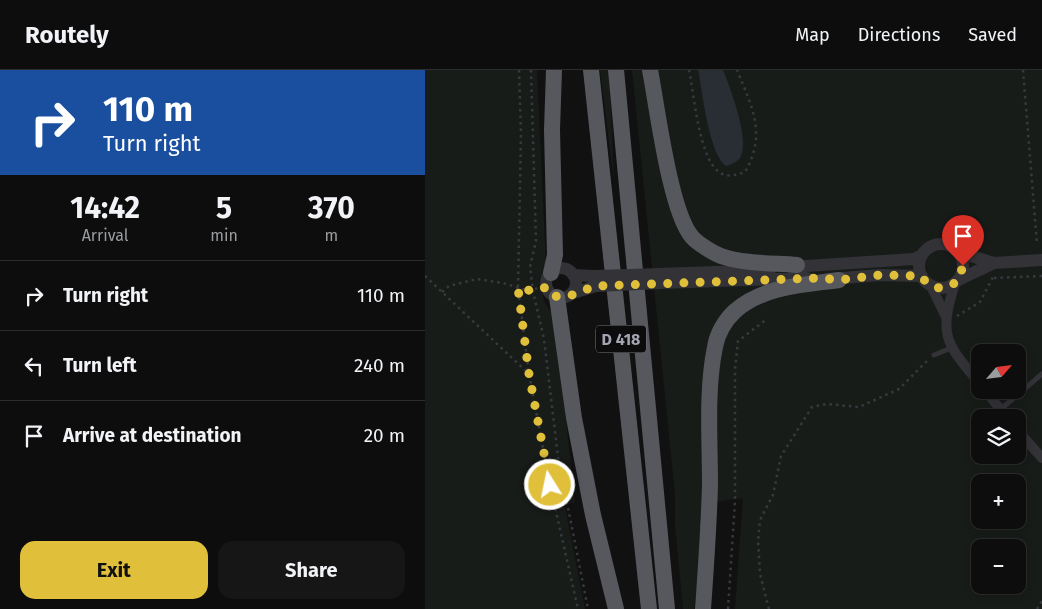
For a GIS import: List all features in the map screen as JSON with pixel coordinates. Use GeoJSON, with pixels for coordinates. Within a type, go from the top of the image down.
{"type":"FeatureCollection","features":[{"type":"Feature","properties":{"kind":"highway"},"geometry":{"type":"LineString","coordinates":[[554,70],[551,130],[557,287],[574,418],[591,506],[616,609]]}},
{"type":"Feature","properties":{"kind":"highway","name":"D 418"},"geometry":{"type":"LineString","coordinates":[[591,70],[649,609]]}},
{"type":"Feature","properties":{"kind":"highway","name":"D 418"},"geometry":{"type":"LineString","coordinates":[[616,70],[667,609]]}},
{"type":"Feature","properties":{"kind":"highway"},"geometry":{"type":"LineString","coordinates":[[651,70],[673,191],[680,213],[692,237],[720,256],[753,262],[797,265]]}},
{"type":"Feature","properties":{"kind":"highway"},"geometry":{"type":"LineString","coordinates":[[703,609],[710,506],[710,393],[717,338],[734,312],[748,301],[765,293],[786,288],[839,280]]}},
{"type":"Feature","properties":{"kind":"street"},"geometry":{"type":"LineString","coordinates":[[660,279],[776,270],[797,265],[914,258],[937,244],[949,245],[958,252],[994,263],[1042,260]]}},
{"type":"Feature","properties":{"kind":"street"},"geometry":{"type":"LineString","coordinates":[[946,317],[963,266],[958,252]]}},
{"type":"Feature","properties":{"kind":"street"},"geometry":{"type":"LineString","coordinates":[[921,255],[919,264],[946,317],[951,348],[971,373]]}},
{"type":"Feature","properties":{"kind":"street"},"geometry":{"type":"LineString","coordinates":[[557,287],[596,281],[821,278],[839,280],[880,275],[926,281],[943,288],[994,263]]}},
{"type":"Feature","properties":{"kind":"street"},"geometry":{"type":"LineString","coordinates":[[557,287],[560,269],[573,275],[596,281]]}},
{"type":"Feature","properties":{"kind":"street"},"geometry":{"type":"LineString","coordinates":[[557,287],[576,284],[573,275]]}},
{"type":"Feature","properties":{"kind":"street"},"geometry":{"type":"LineString","coordinates":[[992,399],[1001,409]]}},
{"type":"Feature","properties":{"kind":"street"},"geometry":{"type":"LineString","coordinates":[[1026,440],[1042,458]]}},
{"type":"Feature","properties":{"kind":"lane"},"geometry":{"type":"LineString","coordinates":[[934,355],[951,348]]}},
{"type":"Feature","properties":{"kind":"lane"},"geometry":{"type":"LineString","coordinates":[[1008,409],[1042,374]]}},
{"type":"Feature","properties":{"kind":"path"},"geometry":{"type":"LineString","coordinates":[[519,70],[518,288],[529,374],[550,485],[578,609]]}},
{"type":"Feature","properties":{"kind":"path"},"geometry":{"type":"LineString","coordinates":[[689,70],[700,131],[710,164],[721,173],[732,176],[745,172],[754,155],[757,131],[751,102],[737,70]]}},
{"type":"Feature","properties":{"kind":"path"},"geometry":{"type":"LineString","coordinates":[[1023,70],[1037,244]]}},
{"type":"Feature","properties":{"kind":"path"},"geometry":{"type":"LineString","coordinates":[[946,317],[954,317],[968,311],[980,302],[993,278],[994,263]]}},
{"type":"Feature","properties":{"kind":"path"},"geometry":{"type":"LineString","coordinates":[[425,276],[529,374]]}},
{"type":"Feature","properties":{"kind":"path"},"geometry":{"type":"LineString","coordinates":[[993,278],[1042,276]]}},
{"type":"Feature","properties":{"kind":"path"},"geometry":{"type":"LineString","coordinates":[[442,292],[449,286],[477,279],[503,283],[533,291],[557,287]]}},
{"type":"Feature","properties":{"kind":"path"},"geometry":{"type":"LineString","coordinates":[[728,609],[735,501],[735,369],[738,341],[767,319]]}},
{"type":"Feature","properties":{"kind":"path"},"geometry":{"type":"LineString","coordinates":[[769,609],[760,574],[758,541],[760,520],[773,494],[781,456],[812,406],[827,404],[859,407],[899,389],[934,355]]}},
{"type":"Feature","properties":{"kind":"path"},"geometry":{"type":"LineString","coordinates":[[1037,609],[1042,601]]}},
{"type":"Feature","properties":{"kind":"shaded area"},"geometry":{"type":"Polygon","coordinates":[[[425,70],[537,70],[546,266],[539,279],[544,301],[555,319],[575,503],[555,505],[565,507],[585,609],[425,609],[425,70]]]}},
{"type":"Feature","properties":{"kind":"shaded area"},"geometry":{"type":"Polygon","coordinates":[[[600,70],[609,70],[614,182],[600,70]]]}},
{"type":"Feature","properties":{"kind":"shaded area"},"geometry":{"type":"Polygon","coordinates":[[[632,70],[698,70],[712,141],[719,160],[742,154],[741,127],[723,70],[1042,70],[1042,609],[735,609],[743,498],[704,503],[701,555],[694,609],[683,609],[675,524],[675,494],[632,70]]]}},
{"type":"Feature","properties":{"kind":"shaded area"},"geometry":{"type":"Polygon","coordinates":[[[698,70],[723,70],[738,114],[743,150],[739,159],[727,166],[721,161],[711,138],[698,70]]]}},
{"type":"Feature","properties":{"kind":"route"},"geometry":{"type":"LineString","coordinates":[[550,485],[529,374],[518,288],[533,291],[547,287],[553,295],[565,298],[583,289],[596,286],[821,278],[839,280],[880,275],[921,276],[931,286],[943,288],[951,286],[958,280],[963,266]]}}]}
